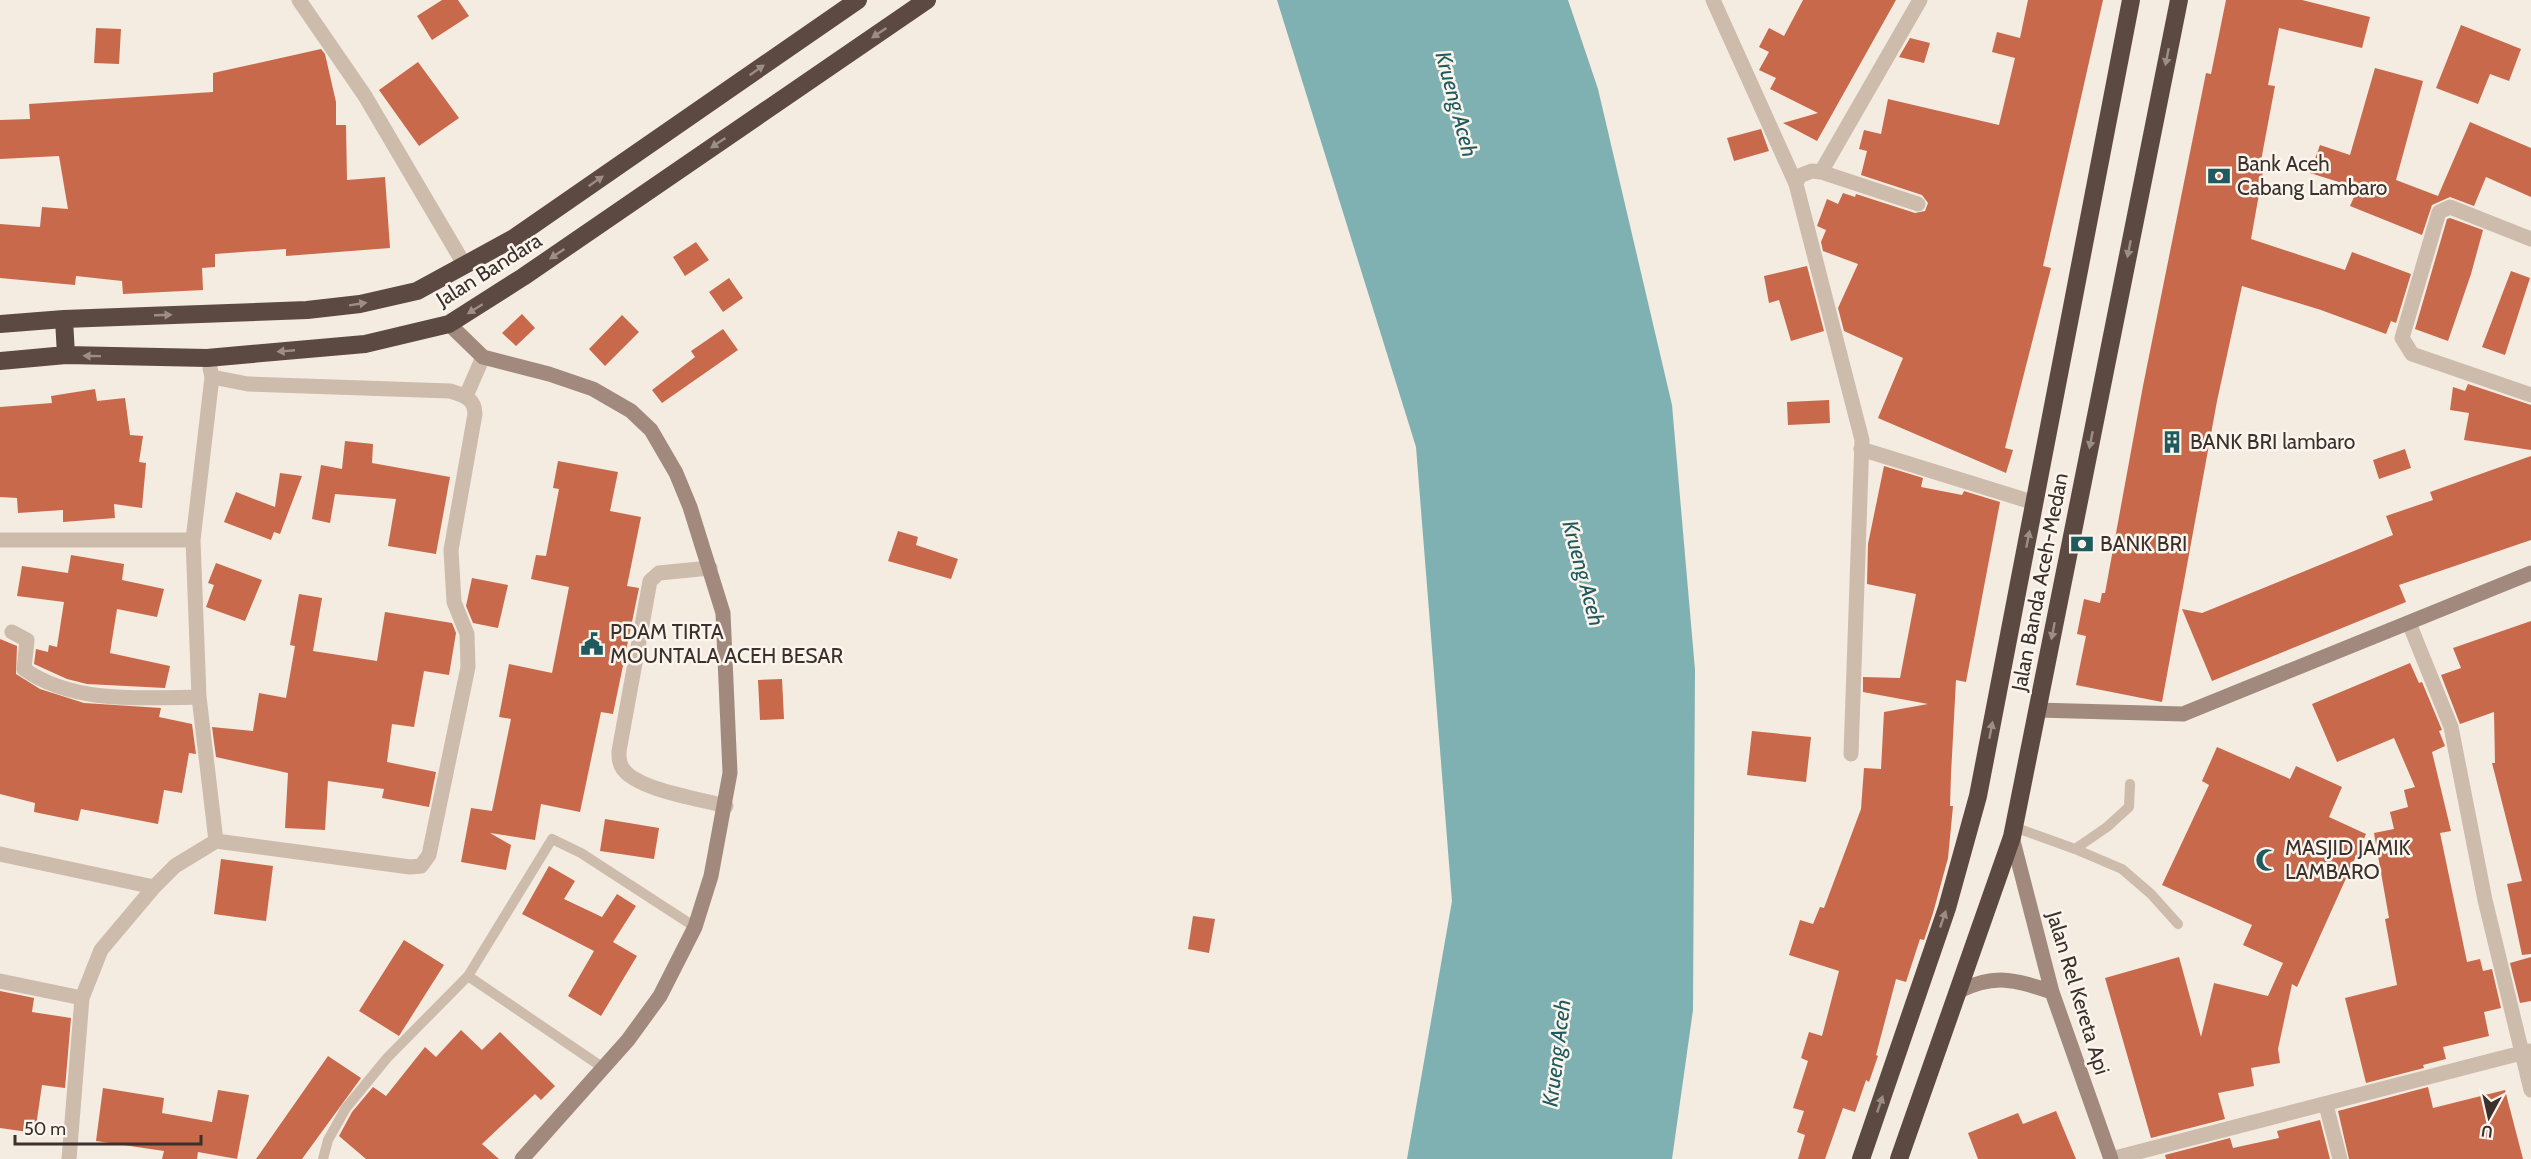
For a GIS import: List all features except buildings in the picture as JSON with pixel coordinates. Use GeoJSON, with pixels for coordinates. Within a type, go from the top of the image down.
{"type":"FeatureCollection","features":[{"type":"Feature","properties":{"kind":"highway","name":"Jalan Bandara"},"geometry":{"type":"LineString","coordinates":[[0,324],[64,319],[307,310],[360,304],[417,291],[514,238],[858,0]]}},
{"type":"Feature","properties":{"kind":"highway","name":"Jalan Bandara"},"geometry":{"type":"LineString","coordinates":[[0,361],[66,355],[207,358],[365,344],[449,324],[523,277],[927,0]]}},
{"type":"Feature","properties":{"kind":"highway","name":"Jalan Banda Aceh-Medan"},"geometry":{"type":"LineString","coordinates":[[1861,1159],[1947,908],[1978,796],[2131,0]]}},
{"type":"Feature","properties":{"kind":"highway","name":"Jalan Banda Aceh-Medan"},"geometry":{"type":"LineString","coordinates":[[1899,1159],[2013,832],[2179,0]]}},
{"type":"Feature","properties":{"kind":"highway"},"geometry":{"type":"LineString","coordinates":[[64,319],[66,355]]}},
{"type":"Feature","properties":{"kind":"street"},"geometry":{"type":"LineString","coordinates":[[299,0],[365,96],[464,264]]}},
{"type":"Feature","properties":{"kind":"street"},"geometry":{"type":"LineString","coordinates":[[1713,0],[1796,184],[1862,440],[1851,754]]}},
{"type":"Feature","properties":{"kind":"street"},"geometry":{"type":"LineString","coordinates":[[1821,172],[1920,0]]}},
{"type":"Feature","properties":{"kind":"street"},"geometry":{"type":"LineString","coordinates":[[1796,184],[1799,176],[1812,171],[1821,172],[1917,204]]}},
{"type":"Feature","properties":{"kind":"street"},"geometry":{"type":"LineString","coordinates":[[2531,239],[2450,207],[2439,212],[2402,338],[2412,354],[2531,395]]}},
{"type":"Feature","properties":{"kind":"street"},"geometry":{"type":"LineString","coordinates":[[449,324],[483,357],[549,374],[593,389],[631,411],[651,430],[676,473],[710,568],[723,613],[730,773],[726,806],[711,876],[695,927],[660,996],[605,1069],[522,1159]]}},
{"type":"Feature","properties":{"kind":"street"},"geometry":{"type":"LineString","coordinates":[[466,396],[483,357]]}},
{"type":"Feature","properties":{"kind":"street"},"geometry":{"type":"LineString","coordinates":[[207,358],[212,377],[192,540],[199,697],[216,841]]}},
{"type":"Feature","properties":{"kind":"street"},"geometry":{"type":"LineString","coordinates":[[69,1159],[82,998],[101,950],[154,886],[174,866],[216,841],[410,867],[421,866],[429,855],[468,666],[467,634],[454,602],[451,550],[475,414],[474,403],[466,396],[450,391],[248,384],[212,377]]}},
{"type":"Feature","properties":{"kind":"street"},"geometry":{"type":"LineString","coordinates":[[1861,449],[2035,503]]}},
{"type":"Feature","properties":{"kind":"street"},"geometry":{"type":"LineString","coordinates":[[0,540],[192,540]]}},
{"type":"Feature","properties":{"kind":"street"},"geometry":{"type":"LineString","coordinates":[[710,568],[659,573],[650,581],[619,751],[620,762],[629,775],[647,785],[726,806]]}},
{"type":"Feature","properties":{"kind":"street"},"geometry":{"type":"LineString","coordinates":[[2037,711],[2183,714],[2531,573]]}},
{"type":"Feature","properties":{"kind":"street"},"geometry":{"type":"LineString","coordinates":[[2409,623],[2451,727],[2482,889],[2526,1052],[2531,1090]]}},
{"type":"Feature","properties":{"kind":"street"},"geometry":{"type":"LineString","coordinates":[[12,632],[27,640],[24,669],[35,677],[90,694],[123,699],[199,697]]}},
{"type":"Feature","properties":{"kind":"street","name":"Jalan Rel Kereta Api"},"geometry":{"type":"LineString","coordinates":[[2013,832],[2052,992],[2111,1159]]}},
{"type":"Feature","properties":{"kind":"street"},"geometry":{"type":"LineString","coordinates":[[0,854],[154,886]]}},
{"type":"Feature","properties":{"kind":"street"},"geometry":{"type":"LineString","coordinates":[[1959,991],[1977,982],[1996,978],[2019,981],[2052,992]]}},
{"type":"Feature","properties":{"kind":"street"},"geometry":{"type":"LineString","coordinates":[[0,981],[82,998]]}},
{"type":"Feature","properties":{"kind":"street"},"geometry":{"type":"LineString","coordinates":[[2111,1159],[2526,1052]]}},
{"type":"Feature","properties":{"kind":"street"},"geometry":{"type":"LineString","coordinates":[[2326,1105],[2340,1159]]}},
{"type":"Feature","properties":{"kind":"lane"},"geometry":{"type":"LineString","coordinates":[[2075,849],[2108,827],[2129,807],[2130,784]]}},
{"type":"Feature","properties":{"kind":"lane"},"geometry":{"type":"LineString","coordinates":[[2013,832],[2075,849],[2122,869],[2151,894],[2178,924]]}},
{"type":"Feature","properties":{"kind":"lane"},"geometry":{"type":"LineString","coordinates":[[323,1159],[328,1140],[353,1100],[387,1058],[468,976],[552,839],[582,853],[695,927]]}},
{"type":"Feature","properties":{"kind":"lane"},"geometry":{"type":"LineString","coordinates":[[468,976],[605,1069]]}},
{"type":"Feature","properties":{"kind":"water","name":"Krueng Aceh"},"geometry":{"type":"Polygon","coordinates":[[[1277,0],[1568,0],[1598,89],[1672,405],[1695,670],[1693,1010],[1672,1159],[1407,1159],[1452,901],[1416,447],[1277,0]]]}},
{"type":"Feature","properties":{"kind":"place","name":"Bank Aceh Cabang Lambaro"},"geometry":{"type":"Point","coordinates":[2219,176]}},
{"type":"Feature","properties":{"kind":"place","name":"BANK BRI lambaro"},"geometry":{"type":"Point","coordinates":[2172,442]}},
{"type":"Feature","properties":{"kind":"place","name":"BANK BRI"},"geometry":{"type":"Point","coordinates":[2082,544]}},
{"type":"Feature","properties":{"kind":"place","name":"PDAM TIRTA MOUNTALA ACEH BESAR"},"geometry":{"type":"Point","coordinates":[592,644]}},
{"type":"Feature","properties":{"kind":"place","name":"MASJID JAMIK LAMBARO"},"geometry":{"type":"Point","coordinates":[2267,860]}}]}
